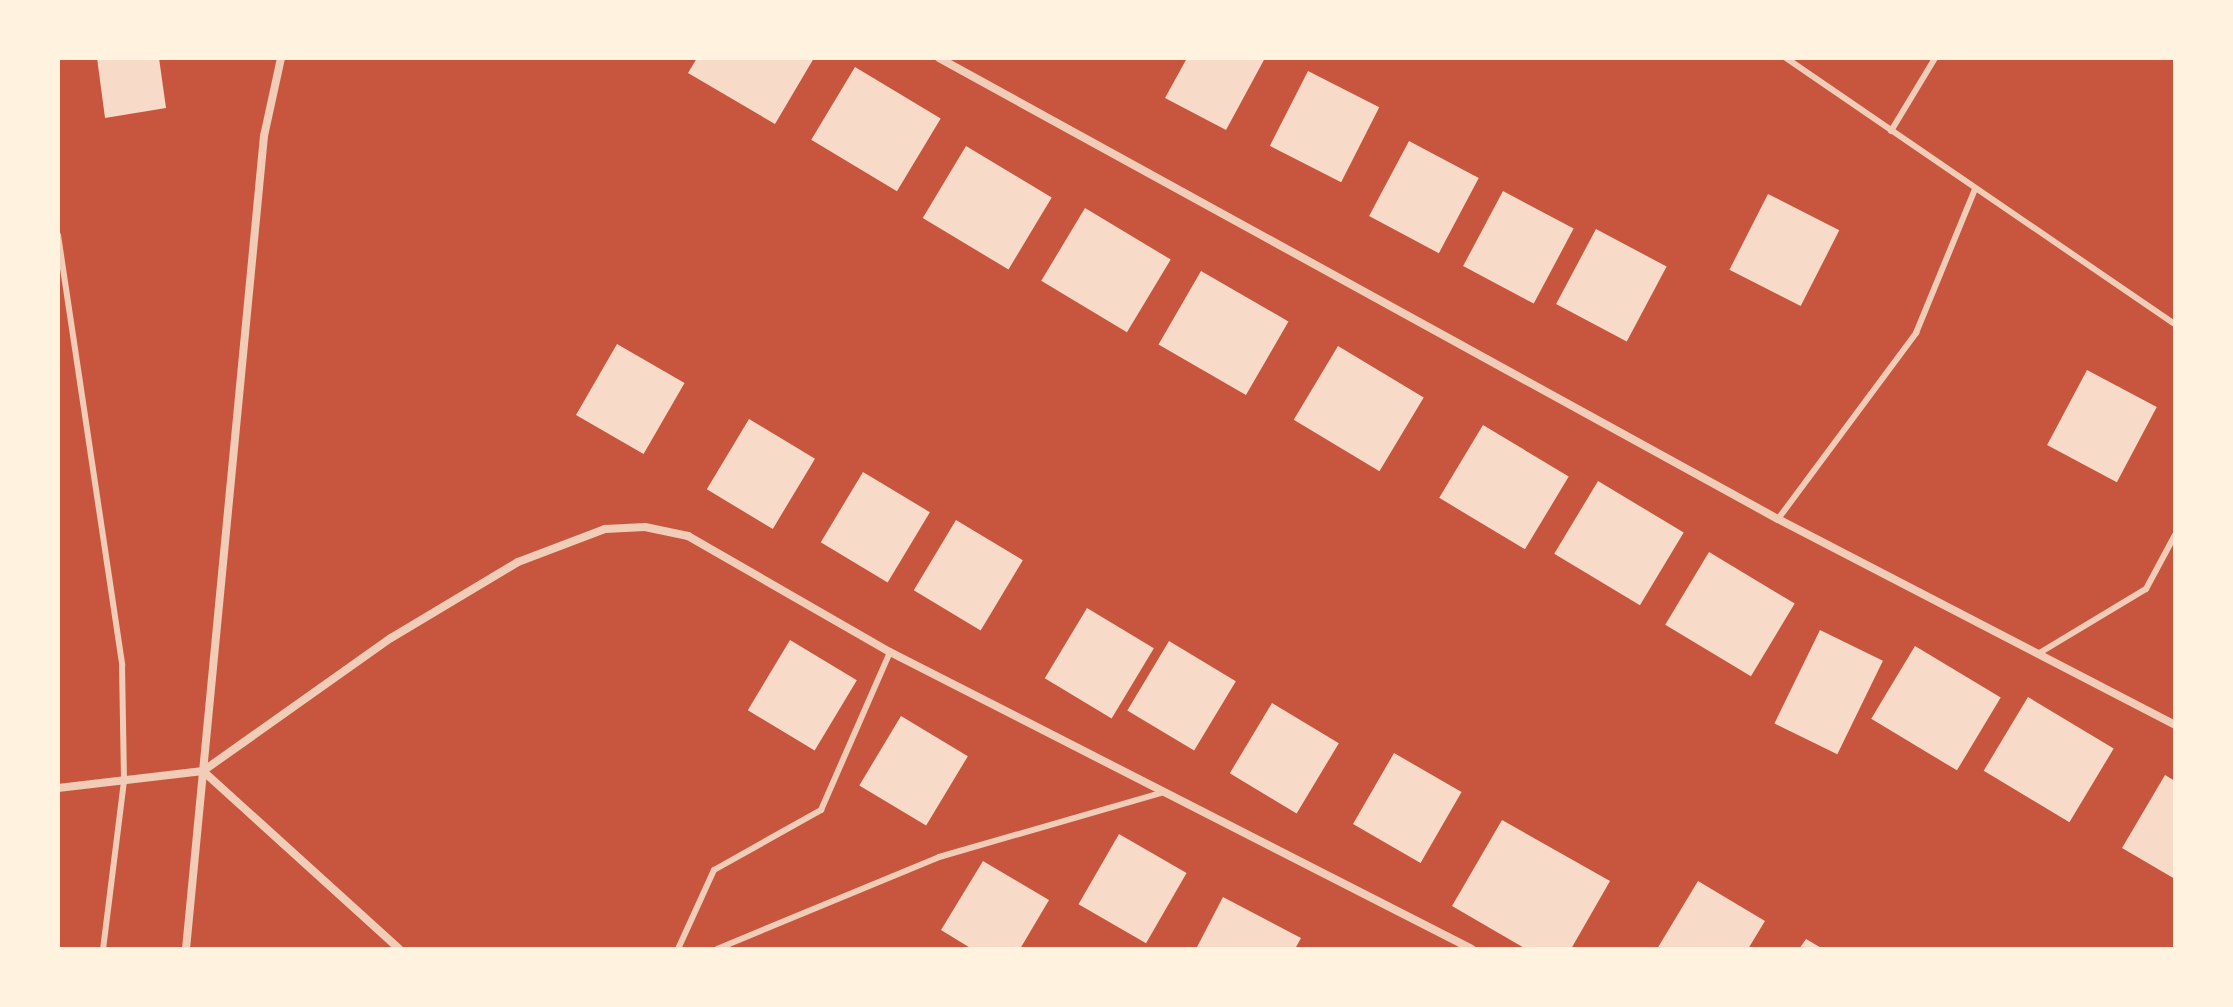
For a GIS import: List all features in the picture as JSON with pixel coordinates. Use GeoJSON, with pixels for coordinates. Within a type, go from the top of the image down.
{"type":"FeatureCollection","features":[{"type":"Feature","properties":{"kind":"street"},"geometry":{"type":"LineString","coordinates":[[186,949],[264,136],[281,58]]}},
{"type":"Feature","properties":{"kind":"street"},"geometry":{"type":"LineString","coordinates":[[939,58],[1778,519],[2041,652],[2175,725]]}},
{"type":"Feature","properties":{"kind":"street"},"geometry":{"type":"LineString","coordinates":[[58,788],[203,771],[455,598],[518,562],[605,529],[688,536],[890,652],[1472,949]]}},
{"type":"Feature","properties":{"kind":"street"},"geometry":{"type":"LineString","coordinates":[[203,771],[399,949]]}},
{"type":"Feature","properties":{"kind":"lane"},"geometry":{"type":"LineString","coordinates":[[1786,58],[2175,324]]}},
{"type":"Feature","properties":{"kind":"lane"},"geometry":{"type":"LineString","coordinates":[[1891,131],[1935,58]]}},
{"type":"Feature","properties":{"kind":"lane"},"geometry":{"type":"LineString","coordinates":[[1778,519],[1916,333],[1975,189]]}},
{"type":"Feature","properties":{"kind":"lane"},"geometry":{"type":"LineString","coordinates":[[58,235],[122,665],[124,781],[103,949]]}},
{"type":"Feature","properties":{"kind":"lane"},"geometry":{"type":"LineString","coordinates":[[2041,652],[2146,589],[2175,535]]}},
{"type":"Feature","properties":{"kind":"lane"},"geometry":{"type":"LineString","coordinates":[[678,949],[714,870],[821,810],[890,652]]}},
{"type":"Feature","properties":{"kind":"lane"},"geometry":{"type":"LineString","coordinates":[[717,949],[939,857],[1164,792]]}},
{"type":"Feature","properties":{"kind":"building"},"geometry":{"type":"Polygon","coordinates":[[[97,58],[159,58],[166,108],[105,118],[97,58]]]}},
{"type":"Feature","properties":{"kind":"building"},"geometry":{"type":"Polygon","coordinates":[[[697,58],[814,58],[775,124],[688,73],[697,58]]]}},
{"type":"Feature","properties":{"kind":"building"},"geometry":{"type":"Polygon","coordinates":[[[1187,58],[1265,58],[1226,130],[1165,98],[1187,58]]]}},
{"type":"Feature","properties":{"kind":"building"},"geometry":{"type":"Polygon","coordinates":[[[855,67],[941,119],[897,191],[811,140],[855,67]]]}},
{"type":"Feature","properties":{"kind":"building"},"geometry":{"type":"Polygon","coordinates":[[[1308,71],[1379,107],[1341,182],[1270,146],[1308,71]]]}},
{"type":"Feature","properties":{"kind":"building"},"geometry":{"type":"Polygon","coordinates":[[[1409,141],[1479,178],[1439,253],[1369,216],[1409,141]]]}},
{"type":"Feature","properties":{"kind":"building"},"geometry":{"type":"Polygon","coordinates":[[[966,146],[1052,198],[1008,270],[923,218],[966,146]]]}},
{"type":"Feature","properties":{"kind":"building"},"geometry":{"type":"Polygon","coordinates":[[[1503,191],[1574,229],[1534,304],[1463,266],[1503,191]]]}},
{"type":"Feature","properties":{"kind":"building"},"geometry":{"type":"Polygon","coordinates":[[[1768,194],[1839,230],[1801,306],[1729,270],[1768,194]]]}},
{"type":"Feature","properties":{"kind":"building"},"geometry":{"type":"Polygon","coordinates":[[[1085,208],[1171,260],[1127,332],[1041,281],[1085,208]]]}},
{"type":"Feature","properties":{"kind":"building"},"geometry":{"type":"Polygon","coordinates":[[[1596,229],[1667,267],[1627,342],[1556,304],[1596,229]]]}},
{"type":"Feature","properties":{"kind":"building"},"geometry":{"type":"Polygon","coordinates":[[[1201,271],[1288,322],[1246,395],[1158,345],[1201,271]]]}},
{"type":"Feature","properties":{"kind":"building"},"geometry":{"type":"Polygon","coordinates":[[[617,344],[685,383],[644,454],[576,415],[617,344]]]}},
{"type":"Feature","properties":{"kind":"building"},"geometry":{"type":"Polygon","coordinates":[[[1338,346],[1424,398],[1379,471],[1294,420],[1338,346]]]}},
{"type":"Feature","properties":{"kind":"building"},"geometry":{"type":"Polygon","coordinates":[[[2087,370],[2157,407],[2117,482],[2047,445],[2087,370]]]}},
{"type":"Feature","properties":{"kind":"building"},"geometry":{"type":"Polygon","coordinates":[[[749,419],[815,459],[773,529],[707,489],[749,419]]]}},
{"type":"Feature","properties":{"kind":"building"},"geometry":{"type":"Polygon","coordinates":[[[1483,425],[1569,477],[1525,549],[1439,498],[1483,425]]]}},
{"type":"Feature","properties":{"kind":"building"},"geometry":{"type":"Polygon","coordinates":[[[863,472],[930,512],[888,582],[821,542],[863,472]]]}},
{"type":"Feature","properties":{"kind":"building"},"geometry":{"type":"Polygon","coordinates":[[[1598,481],[1684,533],[1640,605],[1554,554],[1598,481]]]}},
{"type":"Feature","properties":{"kind":"building"},"geometry":{"type":"Polygon","coordinates":[[[956,520],[1023,560],[981,630],[914,590],[956,520]]]}},
{"type":"Feature","properties":{"kind":"building"},"geometry":{"type":"Polygon","coordinates":[[[1709,552],[1795,604],[1751,676],[1665,625],[1709,552]]]}},
{"type":"Feature","properties":{"kind":"building"},"geometry":{"type":"Polygon","coordinates":[[[1087,608],[1154,648],[1112,718],[1045,678],[1087,608]]]}},
{"type":"Feature","properties":{"kind":"building"},"geometry":{"type":"Polygon","coordinates":[[[1820,630],[1883,661],[1837,754],[1774,723],[1820,630]]]}},
{"type":"Feature","properties":{"kind":"building"},"geometry":{"type":"Polygon","coordinates":[[[790,640],[857,680],[815,750],[748,710],[790,640]]]}},
{"type":"Feature","properties":{"kind":"building"},"geometry":{"type":"Polygon","coordinates":[[[1169,641],[1236,681],[1194,751],[1127,710],[1169,641]]]}},
{"type":"Feature","properties":{"kind":"building"},"geometry":{"type":"Polygon","coordinates":[[[1915,646],[2001,698],[1957,770],[1871,719],[1915,646]]]}},
{"type":"Feature","properties":{"kind":"building"},"geometry":{"type":"Polygon","coordinates":[[[2028,697],[2114,749],[2069,822],[1984,771],[2028,697]]]}},
{"type":"Feature","properties":{"kind":"building"},"geometry":{"type":"Polygon","coordinates":[[[1272,703],[1339,743],[1297,813],[1230,773],[1272,703]]]}},
{"type":"Feature","properties":{"kind":"building"},"geometry":{"type":"Polygon","coordinates":[[[901,716],[968,756],[926,826],[859,785],[901,716]]]}},
{"type":"Feature","properties":{"kind":"building"},"geometry":{"type":"Polygon","coordinates":[[[1394,753],[1462,792],[1421,863],[1353,824],[1394,753]]]}},
{"type":"Feature","properties":{"kind":"building"},"geometry":{"type":"Polygon","coordinates":[[[2165,775],[2175,781],[2175,879],[2122,848],[2165,775]]]}},
{"type":"Feature","properties":{"kind":"building"},"geometry":{"type":"Polygon","coordinates":[[[1502,820],[1610,881],[1571,949],[1526,949],[1452,906],[1502,820]]]}},
{"type":"Feature","properties":{"kind":"building"},"geometry":{"type":"Polygon","coordinates":[[[1119,834],[1187,873],[1146,943],[1078,904],[1119,834]]]}},
{"type":"Feature","properties":{"kind":"building"},"geometry":{"type":"Polygon","coordinates":[[[983,861],[1049,900],[1020,949],[972,949],[941,930],[983,861]]]}},
{"type":"Feature","properties":{"kind":"building"},"geometry":{"type":"Polygon","coordinates":[[[1698,881],[1765,921],[1748,949],[1657,949],[1698,881]]]}},
{"type":"Feature","properties":{"kind":"building"},"geometry":{"type":"Polygon","coordinates":[[[1223,897],[1301,938],[1295,949],[1196,949],[1223,897]]]}},
{"type":"Feature","properties":{"kind":"building"},"geometry":{"type":"Polygon","coordinates":[[[1806,939],[1823,949],[1799,949],[1806,939]]]}}]}
